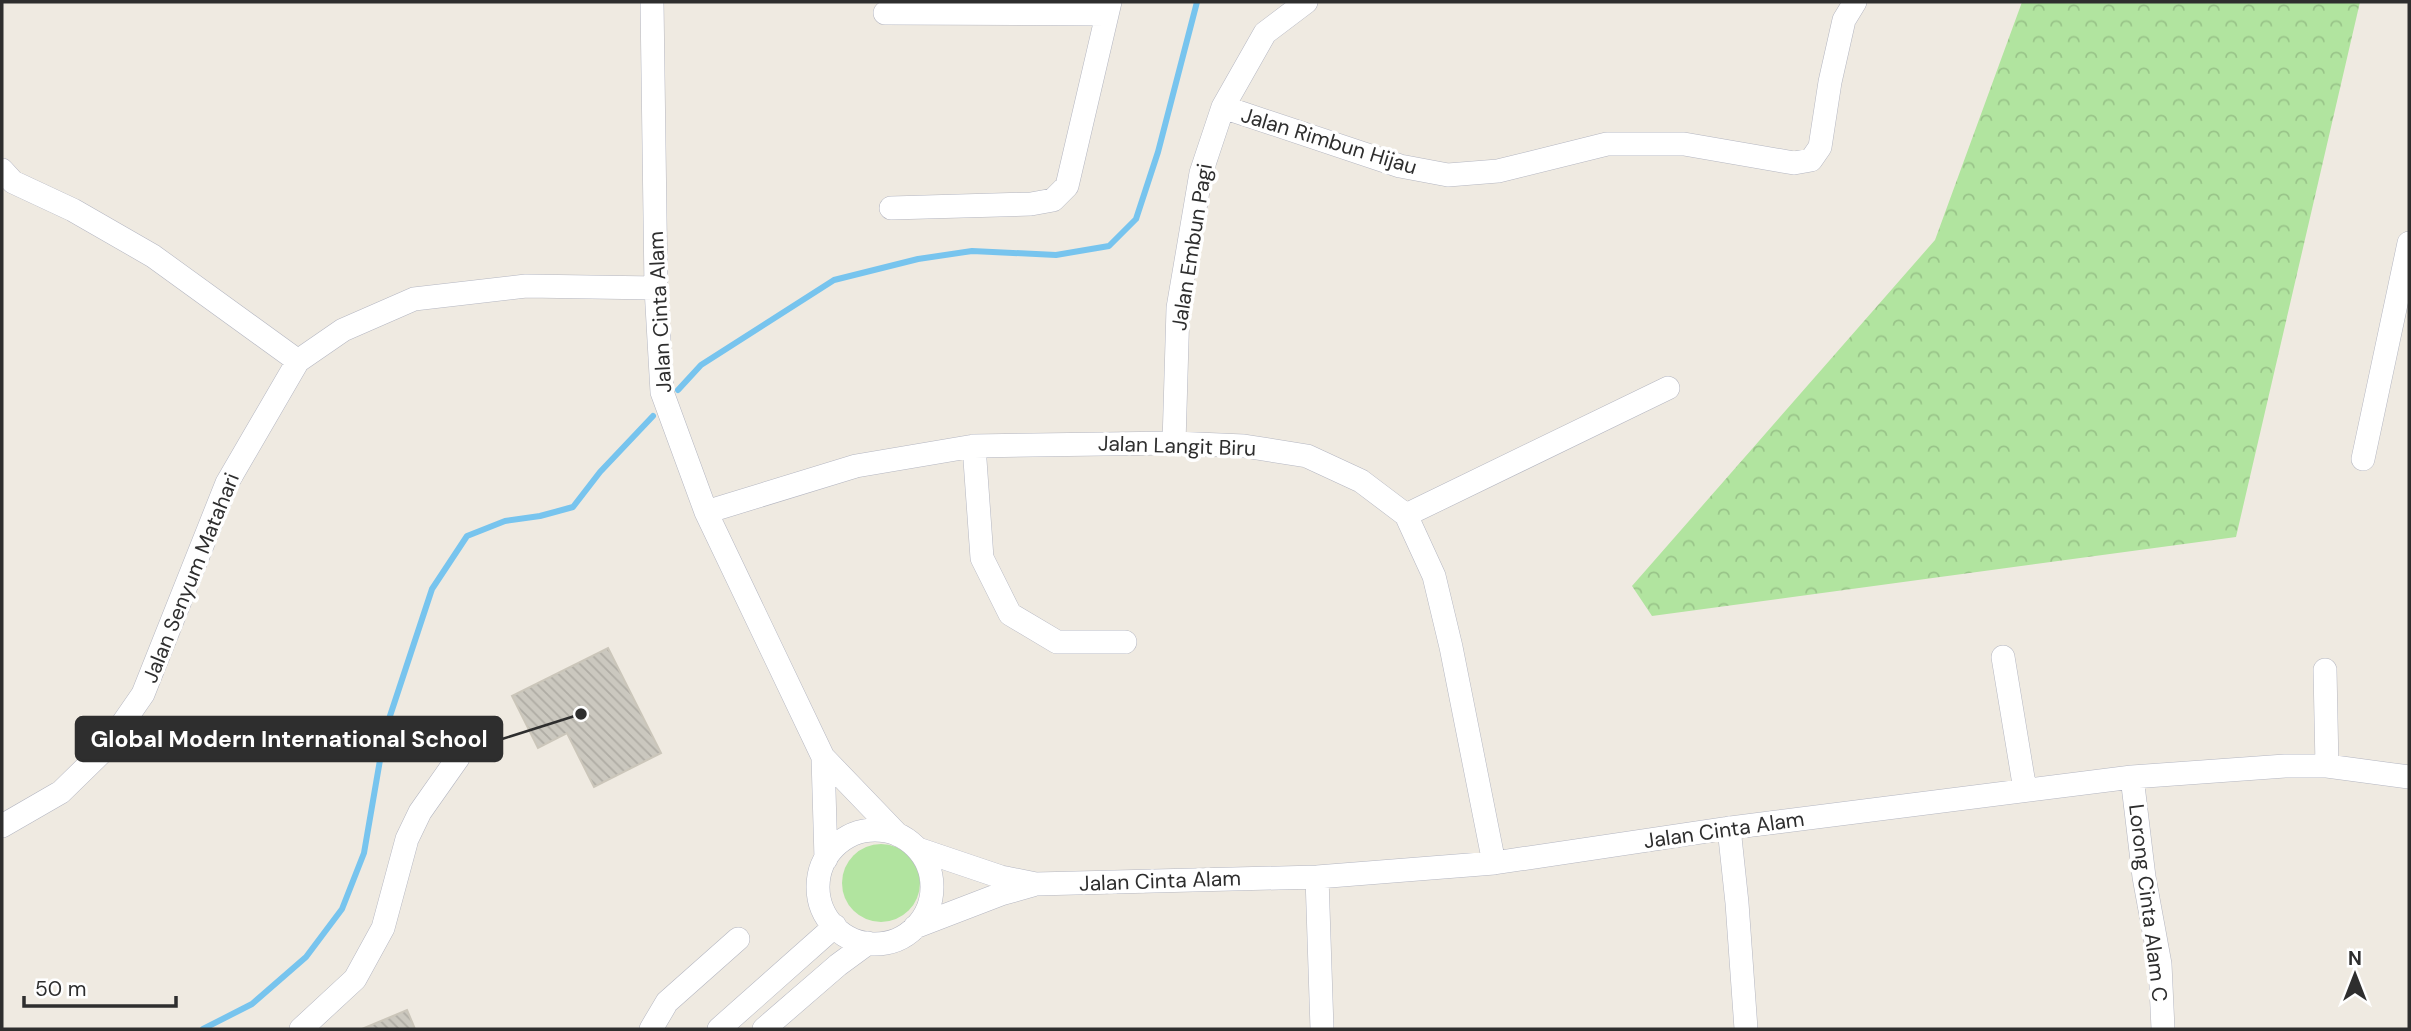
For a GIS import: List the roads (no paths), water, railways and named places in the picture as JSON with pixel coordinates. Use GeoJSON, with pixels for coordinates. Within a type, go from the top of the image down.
{"type":"FeatureCollection","features":[{"type":"Feature","properties":{"kind":"street","name":"Jalan Cinta Alam"},"geometry":{"type":"LineString","coordinates":[[653,2],[656,288],[662,392],[706,512],[823,757],[898,835]]}},
{"type":"Feature","properties":{"kind":"street","name":"Jalan Embun Pagi"},"geometry":{"type":"LineString","coordinates":[[1174,443],[1178,308],[1201,173],[1223,107],[1265,33],[1306,2]]}},
{"type":"Feature","properties":{"kind":"street","name":"Jalan Rimbun Hijau"},"geometry":{"type":"LineString","coordinates":[[1223,107],[1400,166],[1448,175],[1498,171],[1607,144],[1684,144],[1794,163],[1811,160],[1820,147],[1830,82],[1844,20],[1855,2]]}},
{"type":"Feature","properties":{"kind":"street"},"geometry":{"type":"LineString","coordinates":[[885,13],[1109,8],[1067,186],[1053,200],[1031,204],[891,208]]}},
{"type":"Feature","properties":{"kind":"street"},"geometry":{"type":"LineString","coordinates":[[2,170],[13,182],[73,210],[153,256],[298,361]]}},
{"type":"Feature","properties":{"kind":"street"},"geometry":{"type":"LineString","coordinates":[[2362,459],[2409,243]]}},
{"type":"Feature","properties":{"kind":"street","name":"Jalan Senyum Matahari"},"geometry":{"type":"LineString","coordinates":[[2,826],[61,792],[105,749],[143,694],[227,483],[298,361],[343,330],[414,299],[526,286],[656,288]]}},
{"type":"Feature","properties":{"kind":"street"},"geometry":{"type":"LineString","coordinates":[[1406,515],[1668,388]]}},
{"type":"Feature","properties":{"kind":"street","name":"Jalan Langit Biru"},"geometry":{"type":"LineString","coordinates":[[706,512],[856,466],[974,446],[1174,443],[1244,446],[1307,456],[1361,481],[1406,515],[1434,576],[1451,647],[1494,863]]}},
{"type":"Feature","properties":{"kind":"street"},"geometry":{"type":"LineString","coordinates":[[974,446],[982,558],[1010,614],[1057,642],[1125,642]]}},
{"type":"Feature","properties":{"kind":"street"},"geometry":{"type":"LineString","coordinates":[[2003,657],[2025,790]]}},
{"type":"Feature","properties":{"kind":"street"},"geometry":{"type":"LineString","coordinates":[[2325,670],[2327,766]]}},
{"type":"Feature","properties":{"kind":"street","name":"Jalan Cinta Alam"},"geometry":{"type":"LineString","coordinates":[[823,757],[826,859]]}},
{"type":"Feature","properties":{"kind":"street"},"geometry":{"type":"LineString","coordinates":[[301,1029],[355,979],[383,928],[407,839],[420,812],[458,758]]}},
{"type":"Feature","properties":{"kind":"street","name":"Jalan Cinta Alam"},"geometry":{"type":"LineString","coordinates":[[915,927],[1001,894],[1036,884],[1317,877],[1494,863],[1729,828],[2132,777],[2285,766],[2327,766],[2409,777]]}},
{"type":"Feature","properties":{"kind":"street","name":"Lorong Cinta Alam C"},"geometry":{"type":"LineString","coordinates":[[2132,777],[2144,877],[2160,964],[2163,1029]]}},
{"type":"Feature","properties":{"kind":"street"},"geometry":{"type":"LineString","coordinates":[[1729,828],[1746,1029]]}},
{"type":"Feature","properties":{"kind":"street"},"geometry":{"type":"LineString","coordinates":[[875,830],[898,835],[918,849],[931,874],[932,889],[924,916],[915,927],[893,940],[868,943],[850,937],[835,926],[822,906],[819,894],[821,871],[826,859],[832,850],[851,835],[875,830]]}},
{"type":"Feature","properties":{"kind":"street","name":"Jalan Cinta Alam"},"geometry":{"type":"LineString","coordinates":[[918,849],[951,862],[1036,884]]}},
{"type":"Feature","properties":{"kind":"street"},"geometry":{"type":"LineString","coordinates":[[1317,877],[1322,1029]]}},
{"type":"Feature","properties":{"kind":"street"},"geometry":{"type":"LineString","coordinates":[[719,1029],[835,926]]}},
{"type":"Feature","properties":{"kind":"street"},"geometry":{"type":"LineString","coordinates":[[651,1029],[667,1002],[737,939]]}},
{"type":"Feature","properties":{"kind":"street"},"geometry":{"type":"LineString","coordinates":[[764,1029],[838,965],[868,943]]}},
{"type":"Feature","properties":{"kind":"waterway"},"geometry":{"type":"LineString","coordinates":[[678,390],[701,365],[834,280],[918,259],[972,251],[1056,255],[1109,246],[1136,219],[1158,152],[1197,2]]}},
{"type":"Feature","properties":{"kind":"waterway"},"geometry":{"type":"LineString","coordinates":[[203,1029],[252,1004],[306,957],[342,909],[364,853],[385,731],[432,589],[467,536],[505,521],[540,516],[573,507],[600,472],[653,416]]}},
{"type":"Feature","properties":{"kind":"place","name":"Global Modern International School"},"geometry":{"type":"Point","coordinates":[581,714]}}]}
